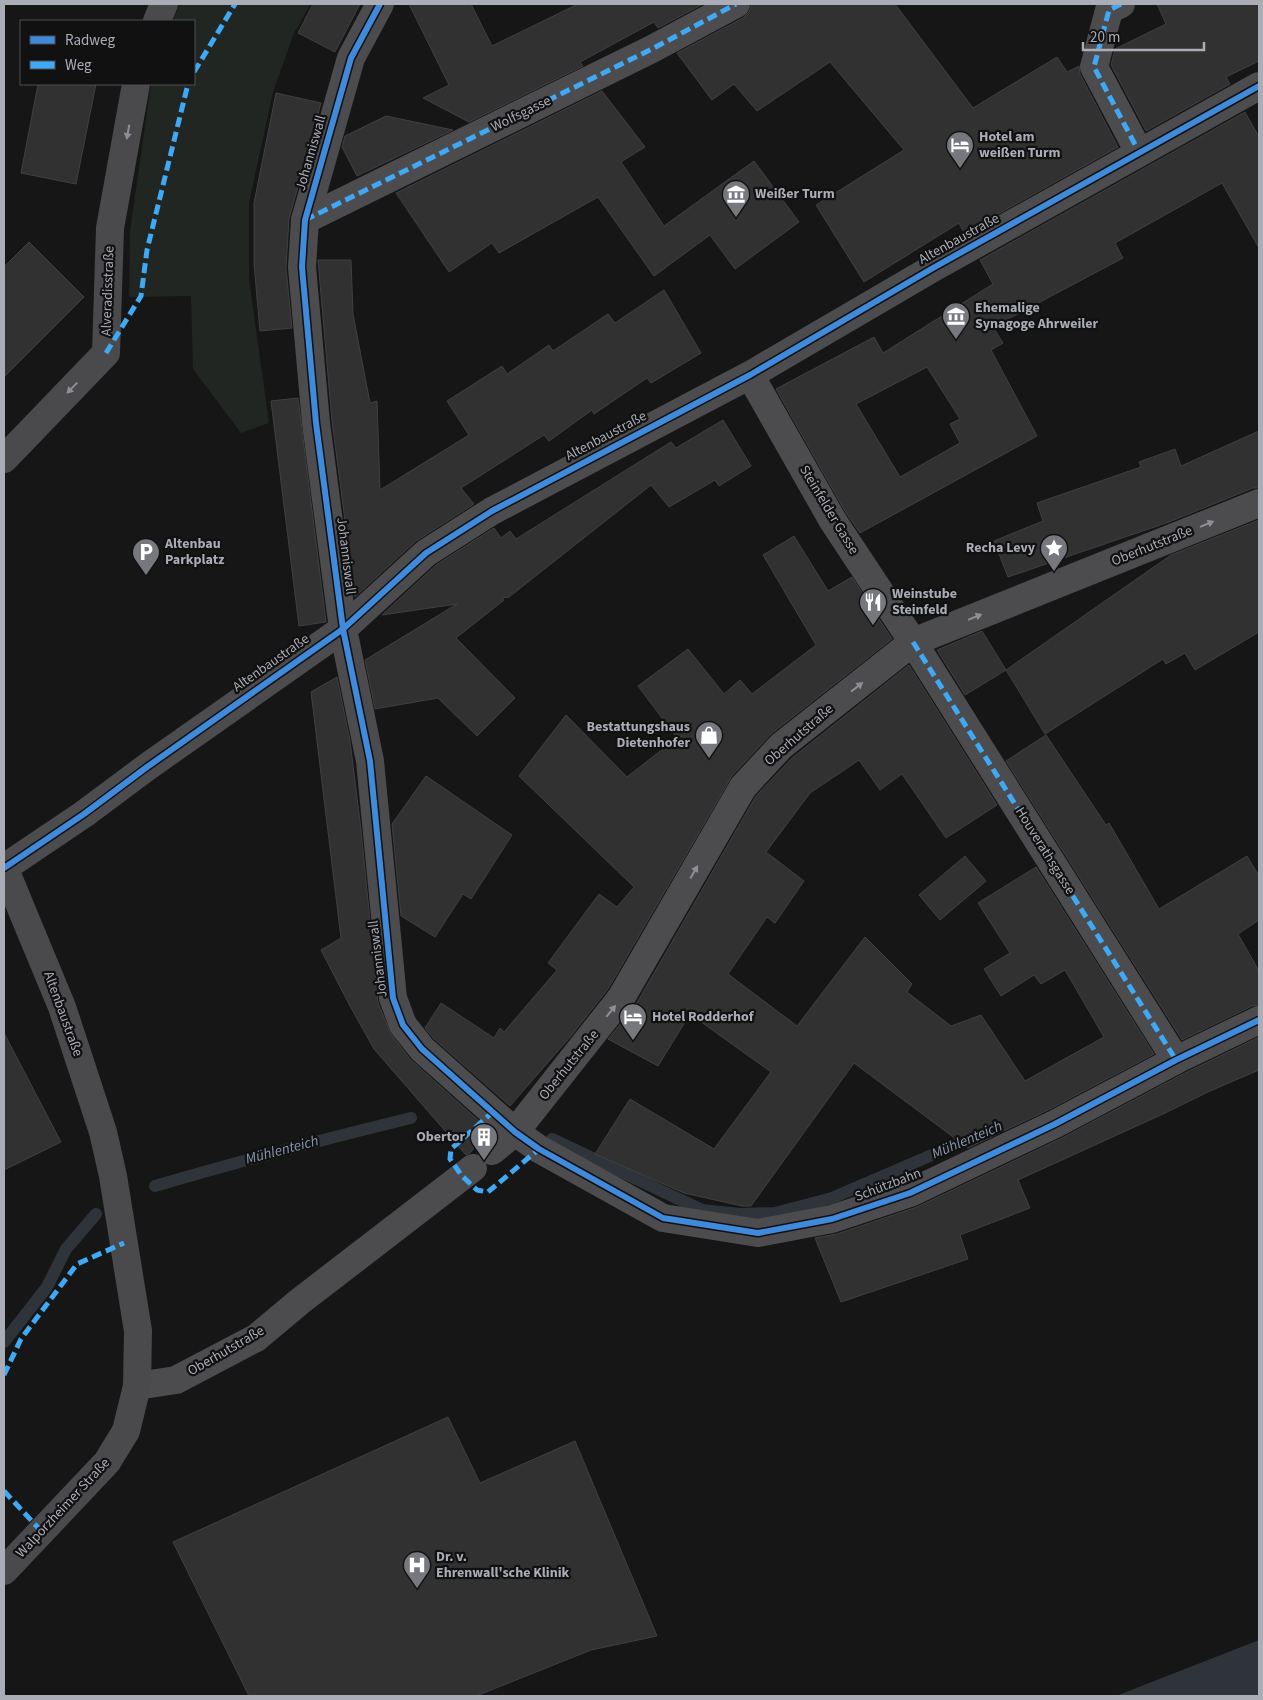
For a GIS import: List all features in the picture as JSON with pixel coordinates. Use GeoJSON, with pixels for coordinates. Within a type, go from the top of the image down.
{"type":"FeatureCollection","features":[{"type":"Feature","properties":{"kind":"street"},"geometry":{"type":"LineString","coordinates":[[156,20],[164,4]]}},
{"type":"Feature","properties":{"kind":"street","name":"Johanniswall"},"geometry":{"type":"LineString","coordinates":[[380,4],[351,58],[305,220],[302,267],[316,423],[343,628],[370,761],[393,998],[403,1025],[422,1049],[515,1132]]}},
{"type":"Feature","properties":{"kind":"street","name":"Wolfsgasse"},"geometry":{"type":"LineString","coordinates":[[305,220],[652,49],[736,4]]}},
{"type":"Feature","properties":{"kind":"street"},"geometry":{"type":"LineString","coordinates":[[1121,4],[1109,10],[1094,67],[1139,152]]}},
{"type":"Feature","properties":{"kind":"street","name":"Alveradisstraße"},"geometry":{"type":"LineString","coordinates":[[4,459],[106,353],[110,228],[136,85]]}},
{"type":"Feature","properties":{"kind":"street","name":"Altenbaustraße"},"geometry":{"type":"LineString","coordinates":[[137,1386],[138,1331],[113,1176],[103,1132],[62,1007],[4,868],[84,814],[343,628],[426,553],[492,510],[750,375],[933,268],[1259,86]]}},
{"type":"Feature","properties":{"kind":"street","name":"Steinfelder Gasse"},"geometry":{"type":"LineString","coordinates":[[750,375],[833,521],[913,642]]}},
{"type":"Feature","properties":{"kind":"street","name":"Oberhutstraße"},"geometry":{"type":"LineString","coordinates":[[137,1386],[176,1380],[256,1338],[515,1132],[621,998],[743,787],[781,746],[913,642],[1259,503]]}},
{"type":"Feature","properties":{"kind":"street","name":"Houverathsgasse"},"geometry":{"type":"LineString","coordinates":[[913,642],[1176,1060]]}},
{"type":"Feature","properties":{"kind":"street","name":"Schützbahn"},"geometry":{"type":"LineString","coordinates":[[515,1132],[539,1150],[663,1218],[758,1233],[832,1219],[910,1192],[1055,1124],[1176,1060],[1259,1020]]}},
{"type":"Feature","properties":{"kind":"street","name":"Walporzheimer Straße"},"geometry":{"type":"LineString","coordinates":[[4,1571],[107,1462],[126,1431],[137,1386]]}},
{"type":"Feature","properties":{"kind":"shaded area"},"geometry":{"type":"Polygon","coordinates":[[[180,4],[311,4],[294,33],[273,92],[249,203],[249,279],[269,423],[241,433],[193,369],[191,296],[129,297],[130,231],[151,85],[195,85],[195,20],[173,20],[180,4]]]}},
{"type":"Feature","properties":{"kind":"shaded area"},"geometry":{"type":"Polygon","coordinates":[[[1259,1640],[1259,1696],[1116,1696],[1259,1640]]]}},
{"type":"Feature","properties":{"kind":"building"},"geometry":{"type":"Polygon","coordinates":[[[313,4],[360,4],[335,52],[298,33],[313,4]]]}},
{"type":"Feature","properties":{"kind":"building"},"geometry":{"type":"Polygon","coordinates":[[[409,4],[471,4],[492,46],[578,4],[703,4],[658,28],[654,22],[580,62],[583,66],[469,122],[423,98],[449,85],[409,4]]]}},
{"type":"Feature","properties":{"kind":"building"},"geometry":{"type":"Polygon","coordinates":[[[752,4],[895,4],[973,108],[1057,57],[1067,72],[1079,66],[1080,74],[1118,147],[964,233],[959,223],[864,282],[816,205],[904,150],[830,62],[757,111],[734,84],[712,100],[677,53],[743,18],[749,12],[752,4]]]}},
{"type":"Feature","properties":{"kind":"building"},"geometry":{"type":"Polygon","coordinates":[[[1157,4],[1259,4],[1259,61],[1226,77],[1230,84],[1146,131],[1111,65],[1115,49],[1166,24],[1157,4]]]}},
{"type":"Feature","properties":{"kind":"building"},"geometry":{"type":"Polygon","coordinates":[[[38,85],[96,85],[76,184],[21,173],[38,85]]]}},
{"type":"Feature","properties":{"kind":"building"},"geometry":{"type":"Polygon","coordinates":[[[602,91],[645,147],[621,162],[664,226],[754,161],[799,222],[735,269],[710,235],[654,276],[598,197],[499,253],[492,243],[449,272],[396,193],[602,91]]]}},
{"type":"Feature","properties":{"kind":"building"},"geometry":{"type":"Polygon","coordinates":[[[276,93],[321,103],[289,219],[286,268],[292,328],[260,331],[254,264],[254,203],[276,93]]]}},
{"type":"Feature","properties":{"kind":"building"},"geometry":{"type":"Polygon","coordinates":[[[1245,112],[1259,137],[1259,248],[1222,183],[1115,243],[1123,258],[993,327],[1003,343],[991,350],[1037,436],[860,533],[846,513],[776,389],[874,337],[883,353],[993,284],[980,260],[1245,112]],[[927,367],[856,404],[900,477],[960,443],[950,424],[960,419],[927,367]]]}},
{"type":"Feature","properties":{"kind":"building"},"geometry":{"type":"Polygon","coordinates":[[[386,116],[453,130],[357,176],[342,147],[345,136],[386,116]]]}},
{"type":"Feature","properties":{"kind":"building"},"geometry":{"type":"Polygon","coordinates":[[[29,242],[84,297],[4,377],[4,267],[29,242]]]}},
{"type":"Feature","properties":{"kind":"building"},"geometry":{"type":"Polygon","coordinates":[[[318,260],[351,260],[353,314],[370,403],[377,401],[380,490],[469,435],[447,401],[502,366],[507,374],[549,345],[553,351],[608,314],[615,323],[664,290],[701,353],[651,383],[647,378],[594,414],[592,410],[549,441],[544,435],[461,488],[474,504],[416,541],[355,597],[332,421],[318,260]]]}},
{"type":"Feature","properties":{"kind":"building"},"geometry":{"type":"Polygon","coordinates":[[[298,398],[326,622],[299,626],[271,401],[298,398]]]}},
{"type":"Feature","properties":{"kind":"building"},"geometry":{"type":"Polygon","coordinates":[[[723,420],[751,466],[719,486],[715,480],[669,507],[651,485],[509,597],[502,598],[504,600],[456,638],[515,698],[477,736],[438,698],[375,709],[365,660],[457,604],[382,615],[436,565],[494,528],[501,538],[510,531],[516,539],[671,442],[676,448],[723,420]]]}},
{"type":"Feature","properties":{"kind":"building"},"geometry":{"type":"Polygon","coordinates":[[[1259,431],[1259,488],[1253,488],[1169,522],[1008,577],[994,541],[1043,521],[1037,503],[1141,467],[1139,462],[1175,449],[1181,466],[1259,431]]]}},
{"type":"Feature","properties":{"kind":"building"},"geometry":{"type":"Polygon","coordinates":[[[1259,520],[1259,632],[1195,670],[1185,653],[1166,664],[1163,659],[1045,734],[1006,670],[1171,555],[1259,520]]]}},
{"type":"Feature","properties":{"kind":"building"},"geometry":{"type":"Polygon","coordinates":[[[794,536],[828,591],[852,577],[892,639],[771,734],[732,776],[608,989],[571,1036],[510,1106],[433,1038],[425,1028],[441,1003],[494,1038],[500,1028],[504,1032],[557,970],[548,963],[599,894],[617,907],[634,887],[519,776],[566,715],[627,777],[677,738],[638,686],[688,649],[724,694],[740,680],[752,694],[816,645],[763,555],[794,536]]]}},
{"type":"Feature","properties":{"kind":"building"},"geometry":{"type":"Polygon","coordinates":[[[982,631],[1006,670],[965,695],[937,650],[982,631]]]}},
{"type":"Feature","properties":{"kind":"building"},"geometry":{"type":"Polygon","coordinates":[[[909,665],[997,805],[946,838],[902,774],[880,790],[859,760],[810,793],[766,852],[804,881],[775,923],[767,917],[728,974],[797,1026],[865,937],[912,984],[907,992],[951,1026],[981,1015],[1025,1081],[1104,1037],[1065,970],[1041,984],[1034,975],[1001,996],[984,969],[1010,953],[978,903],[1036,867],[1154,1054],[1048,1110],[968,1148],[854,1063],[751,1206],[742,1206],[684,1193],[595,1154],[630,1099],[714,1149],[771,1072],[690,1014],[658,1066],[608,1039],[635,1006],[756,796],[792,758],[909,665]]]}},
{"type":"Feature","properties":{"kind":"building"},"geometry":{"type":"Polygon","coordinates":[[[337,677],[350,741],[378,1003],[391,1034],[410,1059],[489,1130],[470,1153],[466,1155],[374,1049],[321,950],[341,938],[311,692],[337,677]]]}},
{"type":"Feature","properties":{"kind":"building"},"geometry":{"type":"Polygon","coordinates":[[[1046,735],[1106,825],[1109,823],[1159,909],[1247,856],[1259,876],[1259,920],[1238,934],[1259,971],[1259,1005],[1252,1006],[1182,1040],[1006,761],[1046,735]]]}},
{"type":"Feature","properties":{"kind":"building"},"geometry":{"type":"Polygon","coordinates":[[[426,776],[512,835],[471,899],[463,894],[435,937],[401,916],[392,824],[426,776]]]}},
{"type":"Feature","properties":{"kind":"building"},"geometry":{"type":"Polygon","coordinates":[[[965,856],[986,881],[940,920],[919,895],[965,856]]]}},
{"type":"Feature","properties":{"kind":"building"},"geometry":{"type":"Polygon","coordinates":[[[4,1033],[61,1142],[4,1170],[4,1033]]]}},
{"type":"Feature","properties":{"kind":"building"},"geometry":{"type":"Polygon","coordinates":[[[1259,1037],[1259,1070],[1018,1180],[1030,1208],[960,1235],[968,1259],[841,1302],[815,1238],[837,1234],[917,1207],[1062,1138],[1183,1074],[1259,1037]]]}},
{"type":"Feature","properties":{"kind":"building","name":"Dr. v. Ehrenwall'sche Klinik"},"geometry":{"type":"Polygon","coordinates":[[[448,1417],[480,1483],[575,1441],[657,1636],[591,1650],[476,1696],[249,1696],[173,1542],[448,1417]]]}},
{"type":"Feature","properties":{"kind":"waterway","name":"Mühlenteich"},"geometry":{"type":"LineString","coordinates":[[155,1186],[283,1150],[411,1118]]}},
{"type":"Feature","properties":{"kind":"waterway","name":"Mühlenteich"},"geometry":{"type":"LineString","coordinates":[[552,1139],[702,1210],[739,1214],[775,1213],[832,1198],[976,1136]]}},
{"type":"Feature","properties":{"kind":"waterway","name":"Mühlenteich"},"geometry":{"type":"LineString","coordinates":[[4,1342],[47,1287],[66,1249],[96,1214]]}},
{"type":"Feature","properties":{"kind":"marked path"},"geometry":{"type":"LineString","coordinates":[[195,70],[235,4]]}},
{"type":"Feature","properties":{"kind":"marked path"},"geometry":{"type":"LineString","coordinates":[[305,220],[652,49],[736,4]]}},
{"type":"Feature","properties":{"kind":"marked path"},"geometry":{"type":"LineString","coordinates":[[1121,4],[1109,10],[1094,67],[1139,152]]}},
{"type":"Feature","properties":{"kind":"marked path"},"geometry":{"type":"LineString","coordinates":[[106,353],[141,296],[147,250],[188,85]]}},
{"type":"Feature","properties":{"kind":"marked path"},"geometry":{"type":"LineString","coordinates":[[913,642],[1176,1060]]}},
{"type":"Feature","properties":{"kind":"marked path"},"geometry":{"type":"LineString","coordinates":[[494,1111],[451,1149],[450,1159],[462,1176],[477,1190],[488,1192],[539,1149]]}},
{"type":"Feature","properties":{"kind":"marked path"},"geometry":{"type":"LineString","coordinates":[[4,1375],[21,1339],[77,1264],[124,1243]]}},
{"type":"Feature","properties":{"kind":"marked path"},"geometry":{"type":"LineString","coordinates":[[4,1491],[42,1532]]}},
{"type":"Feature","properties":{"kind":"cycle path"},"geometry":{"type":"LineString","coordinates":[[380,4],[351,58],[305,220],[302,267],[316,423],[343,629],[370,761],[393,998],[403,1025],[422,1049],[515,1132],[539,1149],[663,1218],[758,1233],[832,1219],[910,1193],[1055,1124],[1176,1060],[1259,1020]]}},
{"type":"Feature","properties":{"kind":"cycle path"},"geometry":{"type":"LineString","coordinates":[[4,868],[84,814],[147,767],[343,629],[426,553],[492,511],[750,375],[933,268],[1259,86]]}},
{"type":"Feature","properties":{"kind":"place","name":"Hotel am weißen Turm"},"geometry":{"type":"Point","coordinates":[960,169]}},
{"type":"Feature","properties":{"kind":"place","name":"Weißer Turm"},"geometry":{"type":"Point","coordinates":[736,218]}},
{"type":"Feature","properties":{"kind":"place","name":"Ehemalige Synagoge Ahrweiler"},"geometry":{"type":"Point","coordinates":[956,340]}},
{"type":"Feature","properties":{"kind":"place","name":"Recha Levy"},"geometry":{"type":"Point","coordinates":[1054,572]}},
{"type":"Feature","properties":{"kind":"place","name":"Altenbau Parkplatz"},"geometry":{"type":"Point","coordinates":[146,576]}},
{"type":"Feature","properties":{"kind":"place","name":"Weinstube Steinfeld"},"geometry":{"type":"Point","coordinates":[873,626]}},
{"type":"Feature","properties":{"kind":"place","name":"Bestattungshaus Dietenhofer"},"geometry":{"type":"Point","coordinates":[709,759]}},
{"type":"Feature","properties":{"kind":"place","name":"Hotel Rodderhof"},"geometry":{"type":"Point","coordinates":[633,1041]}},
{"type":"Feature","properties":{"kind":"place","name":"Obertor"},"geometry":{"type":"Point","coordinates":[484,1161]}},
{"type":"Feature","properties":{"kind":"place","name":"Dr. v. Ehrenwall'sche Klinik"},"geometry":{"type":"Point","coordinates":[417,1589]}}]}
